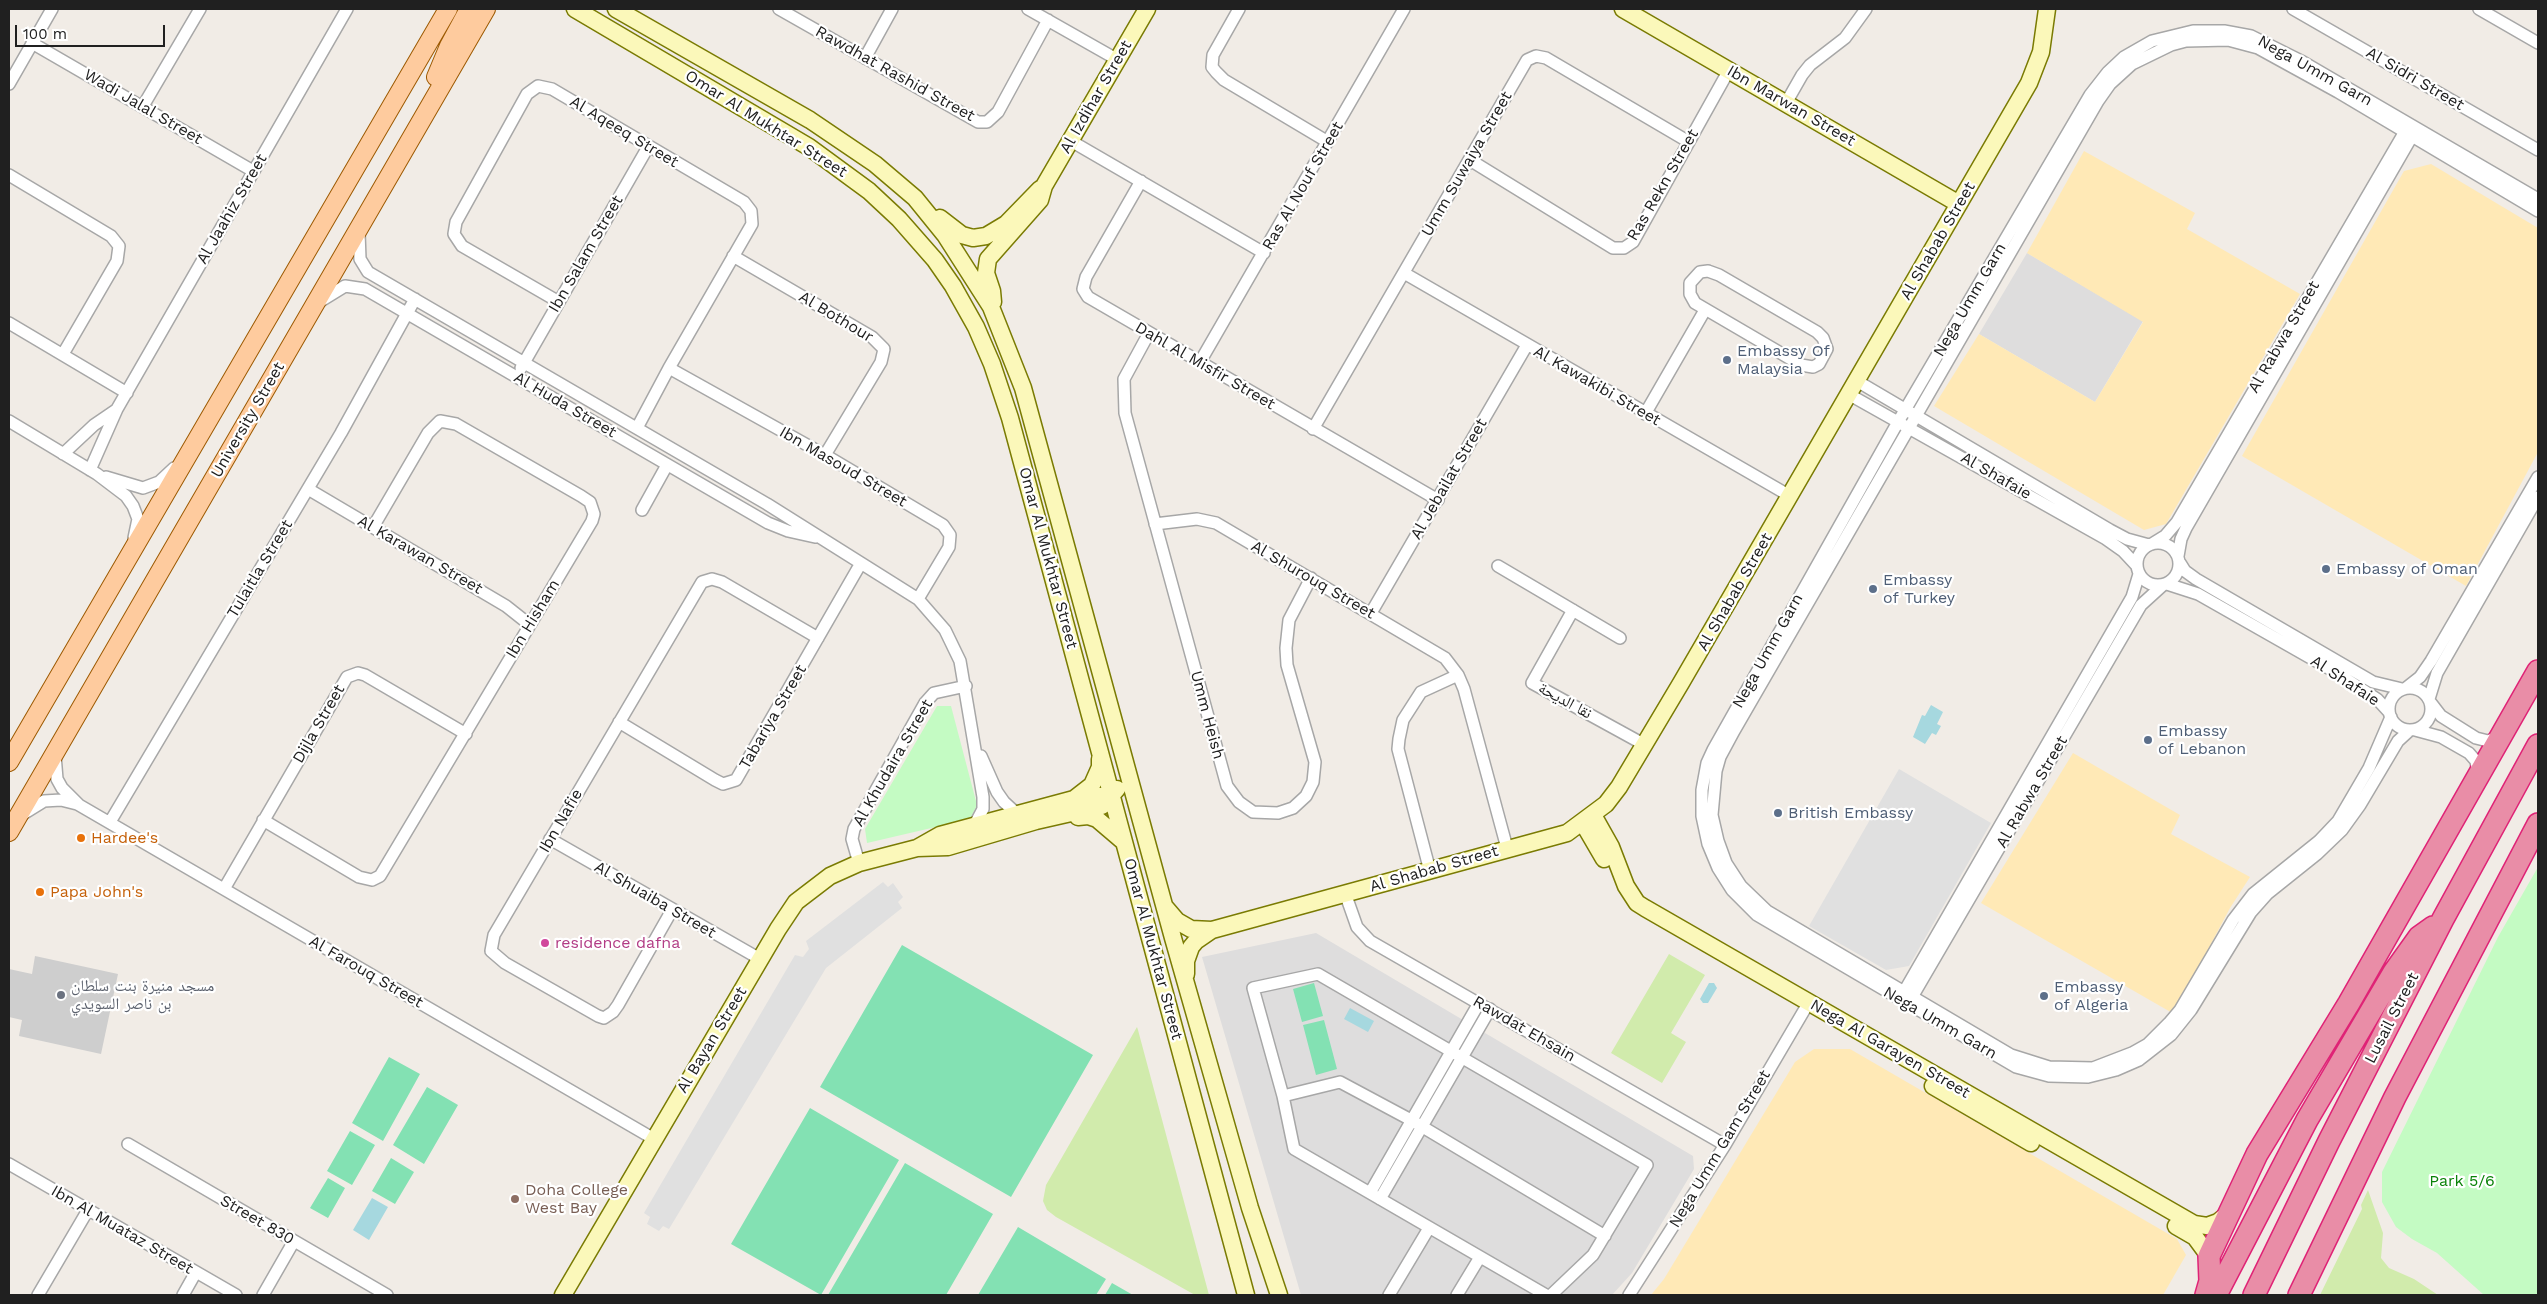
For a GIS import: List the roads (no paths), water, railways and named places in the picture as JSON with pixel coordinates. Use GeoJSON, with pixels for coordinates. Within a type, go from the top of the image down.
{"type":"FeatureCollection","features":[{"type":"Feature","properties":{"kind":"highway"},"geometry":{"type":"LineString","coordinates":[[2206,1295],[2210,1281],[2209,1256],[2257,1154],[2349,1003],[2538,671]]}},
{"type":"Feature","properties":{"kind":"highway","name":"Lusail Street"},"geometry":{"type":"LineString","coordinates":[[2254,1295],[2329,1141],[2443,919],[2538,745]]}},
{"type":"Feature","properties":{"kind":"highway"},"geometry":{"type":"LineString","coordinates":[[2299,1295],[2395,1098],[2538,824]]}},
{"type":"Feature","properties":{"kind":"highway"},"geometry":{"type":"LineString","coordinates":[[2216,1295],[2306,1120],[2394,972],[2419,937],[2443,919]]}},
{"type":"Feature","properties":{"kind":"highway"},"geometry":{"type":"LineString","coordinates":[[2257,1154],[2306,1120]]}},
{"type":"Feature","properties":{"kind":"main road","name":"University Street"},"geometry":{"type":"LineString","coordinates":[[9,762],[448,9]]}},
{"type":"Feature","properties":{"kind":"main road"},"geometry":{"type":"LineString","coordinates":[[432,102],[437,72],[469,9]]}},
{"type":"Feature","properties":{"kind":"main road","name":"University Street"},"geometry":{"type":"LineString","coordinates":[[13,825],[486,9]]}},
{"type":"Feature","properties":{"kind":"main road"},"geometry":{"type":"LineString","coordinates":[[475,27],[494,9]]}},
{"type":"Feature","properties":{"kind":"street"},"geometry":{"type":"LineString","coordinates":[[9,84],[52,9]]}},
{"type":"Feature","properties":{"kind":"street"},"geometry":{"type":"LineString","coordinates":[[143,106],[200,9]]}},
{"type":"Feature","properties":{"kind":"street","name":"Omar Al Mukhtar Street"},"geometry":{"type":"LineString","coordinates":[[575,9],[832,162],[869,191],[899,219],[940,267],[976,327],[992,364],[1007,409],[1246,1295]]}},
{"type":"Feature","properties":{"kind":"street","name":"Omar Al Mukhtar Street"},"geometry":{"type":"LineString","coordinates":[[616,9],[848,145],[900,184],[923,208],[965,263],[991,307],[1023,388],[1164,907],[1250,1208],[1279,1295]]}},
{"type":"Feature","properties":{"kind":"street","name":"Rawdhat Rashid Street"},"geometry":{"type":"LineString","coordinates":[[779,9],[970,119],[986,122],[998,112],[1048,20]]}},
{"type":"Feature","properties":{"kind":"street"},"geometry":{"type":"LineString","coordinates":[[865,58],[892,9]]}},
{"type":"Feature","properties":{"kind":"street"},"geometry":{"type":"LineString","coordinates":[[1028,9],[1118,60]]}},
{"type":"Feature","properties":{"kind":"street","name":"Al Izdihar Street"},"geometry":{"type":"LineString","coordinates":[[991,307],[992,291],[986,273],[988,259],[1033,211],[1040,200],[1044,186],[1148,9]]}},
{"type":"Feature","properties":{"kind":"street"},"geometry":{"type":"LineString","coordinates":[[1239,9],[1213,55],[1212,67],[1224,80],[1328,142]]}},
{"type":"Feature","properties":{"kind":"street","name":"Ras Al Nouf Street"},"geometry":{"type":"LineString","coordinates":[[1200,362],[1404,9]]}},
{"type":"Feature","properties":{"kind":"street","name":"Ibn Marwan Street"},"geometry":{"type":"LineString","coordinates":[[1623,9],[1959,204]]}},
{"type":"Feature","properties":{"kind":"street"},"geometry":{"type":"LineString","coordinates":[[1786,103],[1806,70],[1845,38],[1866,9]]}},
{"type":"Feature","properties":{"kind":"street","name":"Al Shabab Street"},"geometry":{"type":"LineString","coordinates":[[1186,981],[1186,961],[1191,947],[1196,941],[1212,930],[1567,832],[1588,819],[1614,795],[1853,388],[2035,71],[2046,33],[2047,9]]}},
{"type":"Feature","properties":{"kind":"street","name":"Al Sidri Street"},"geometry":{"type":"LineString","coordinates":[[2293,9],[2538,150]]}},
{"type":"Feature","properties":{"kind":"street"},"geometry":{"type":"LineString","coordinates":[[2479,9],[2538,43]]}},
{"type":"Feature","properties":{"kind":"street","name":"Al Jaahiz Street"},"geometry":{"type":"LineString","coordinates":[[94,472],[117,409],[253,171],[342,10]]}},
{"type":"Feature","properties":{"kind":"street","name":"Nega Umm Garn"},"geometry":{"type":"LineString","coordinates":[[2390,714],[2381,745],[2338,821],[2319,841],[2253,894],[2234,920],[2180,1010],[2148,1044],[2132,1053],[2093,1068],[2064,1069],[2035,1064],[2011,1055],[1777,928],[1757,915],[1725,881],[1713,857],[1704,830],[1701,802],[1704,776],[1713,750],[1898,422],[2090,95],[2116,65],[2145,44],[2172,35],[2203,30],[2224,31],[2250,36],[2303,62],[2538,211]]}},
{"type":"Feature","properties":{"kind":"street","name":"Nega Umm Garn"},"geometry":{"type":"LineString","coordinates":[[2413,730],[2398,741],[2360,805],[2342,830],[2317,854],[2267,894],[2251,912],[2181,1024],[2162,1044],[2139,1060],[2116,1070],[2088,1077],[2063,1078],[2016,1067],[1767,911],[1747,893],[1732,872],[1721,852],[1714,828],[1712,804],[1720,757],[2103,92],[2120,74],[2144,57],[2171,45],[2186,41],[2216,40],[2243,43],[2258,48],[2538,198]]}},
{"type":"Feature","properties":{"kind":"street","name":"Wadi Jalal Street"},"geometry":{"type":"LineString","coordinates":[[32,43],[253,171]]}},
{"type":"Feature","properties":{"kind":"street","name":"Umm Suwaiya Street"},"geometry":{"type":"LineString","coordinates":[[1313,429],[1470,160],[1524,62],[1536,56],[1553,62],[1689,142]]}},
{"type":"Feature","properties":{"kind":"street","name":"Ras Rekn Street"},"geometry":{"type":"LineString","coordinates":[[1470,160],[1613,248],[1618,249],[1633,242],[1729,70]]}},
{"type":"Feature","properties":{"kind":"street","name":"Al Aqeeq Street"},"geometry":{"type":"LineString","coordinates":[[559,302],[462,246],[454,234],[456,222],[527,94],[534,87],[548,87],[648,146],[749,206],[753,217],[752,224],[669,368],[637,428]]}},
{"type":"Feature","properties":{"kind":"street","name":"Al Rabwa Street"},"geometry":{"type":"LineString","coordinates":[[2150,544],[2164,536],[2177,522],[2410,130]]}},
{"type":"Feature","properties":{"kind":"street","name":"Al Rabwa Street"},"geometry":{"type":"LineString","coordinates":[[2179,560],[2181,539],[2186,528],[2410,130]]}},
{"type":"Feature","properties":{"kind":"street"},"geometry":{"type":"LineString","coordinates":[[1071,140],[1264,253]]}},
{"type":"Feature","properties":{"kind":"street","name":"Ibn Salam Street"},"geometry":{"type":"LineString","coordinates":[[516,377],[648,146]]}},
{"type":"Feature","properties":{"kind":"street"},"geometry":{"type":"LineString","coordinates":[[9,175],[111,236],[119,246],[117,261],[63,354]]}},
{"type":"Feature","properties":{"kind":"street","name":"Dahl Al Misfir Street"},"geometry":{"type":"LineString","coordinates":[[1141,181],[1086,277],[1083,289],[1092,300],[1438,500]]}},
{"type":"Feature","properties":{"kind":"street","name":"Al Izdihar Street"},"geometry":{"type":"LineString","coordinates":[[923,208],[962,235],[973,238],[986,236],[1006,224],[1032,195],[1044,186]]}},
{"type":"Feature","properties":{"kind":"street","name":"Al Huda Street"},"geometry":{"type":"LineString","coordinates":[[360,228],[358,251],[368,272],[746,491],[918,599],[934,616],[953,645],[966,686],[984,797],[982,809],[974,826]]}},
{"type":"Feature","properties":{"kind":"street","name":"Al Bothour"},"geometry":{"type":"LineString","coordinates":[[733,256],[872,337],[884,349],[881,362],[825,455]]}},
{"type":"Feature","properties":{"kind":"street"},"geometry":{"type":"LineString","coordinates":[[1708,271],[1719,275],[1817,332],[1826,343],[1825,357],[1820,364],[1813,367],[1801,365],[1705,310],[1691,299],[1689,288],[1696,275],[1708,271]]}},
{"type":"Feature","properties":{"kind":"street","name":"Al Kawakibi Street"},"geometry":{"type":"LineString","coordinates":[[1404,273],[1645,414],[1790,496]]}},
{"type":"Feature","properties":{"kind":"street","name":"Al Huda Street"},"geometry":{"type":"LineString","coordinates":[[314,306],[338,289],[352,286],[365,289],[738,506],[778,527],[819,537]]}},
{"type":"Feature","properties":{"kind":"street","name":"Tulaitla Street"},"geometry":{"type":"LineString","coordinates":[[110,822],[308,489],[415,299]]}},
{"type":"Feature","properties":{"kind":"street"},"geometry":{"type":"LineString","coordinates":[[1645,414],[1705,310]]}},
{"type":"Feature","properties":{"kind":"street"},"geometry":{"type":"LineString","coordinates":[[9,323],[127,393]]}},
{"type":"Feature","properties":{"kind":"street","name":"Umm Heish"},"geometry":{"type":"LineString","coordinates":[[1149,332],[1126,375],[1125,413],[1227,786],[1239,802],[1253,812],[1278,813],[1293,808],[1306,796],[1313,782],[1315,762],[1287,665],[1286,648],[1289,620],[1311,578]]}},
{"type":"Feature","properties":{"kind":"street","name":"Al Jebailat Street"},"geometry":{"type":"LineString","coordinates":[[1371,613],[1527,345]]}},
{"type":"Feature","properties":{"kind":"street","name":"Ibn Masoud Street"},"geometry":{"type":"LineString","coordinates":[[669,368],[825,455],[943,525],[948,530],[949,547],[918,599]]}},
{"type":"Feature","properties":{"kind":"street","name":"Al Shafaie"},"geometry":{"type":"LineString","coordinates":[[1853,388],[1905,410],[1912,422],[2106,539],[2138,570]]}},
{"type":"Feature","properties":{"kind":"street","name":"Al Shafaie"},"geometry":{"type":"LineString","coordinates":[[1853,388],[1898,422],[1912,422],[2127,539],[2150,544]]}},
{"type":"Feature","properties":{"kind":"street","name":"Al Jaahiz Street"},"geometry":{"type":"LineString","coordinates":[[63,454],[94,425],[117,409]]}},
{"type":"Feature","properties":{"kind":"street"},"geometry":{"type":"LineString","coordinates":[[9,421],[94,472],[126,496],[137,514],[138,526],[127,562]]}},
{"type":"Feature","properties":{"kind":"street","name":"Ibn Hisham"},"geometry":{"type":"LineString","coordinates":[[263,820],[360,876],[376,879],[384,872],[592,521],[593,507],[581,496],[456,424],[440,421],[428,433],[373,528]]}},
{"type":"Feature","properties":{"kind":"street"},"geometry":{"type":"LineString","coordinates":[[94,472],[136,487],[152,486],[168,476],[200,436]]}},
{"type":"Feature","properties":{"kind":"street"},"geometry":{"type":"LineString","coordinates":[[642,510],[668,465]]}},
{"type":"Feature","properties":{"kind":"street"},"geometry":{"type":"LineString","coordinates":[[2478,776],[2477,765],[2468,753],[2442,737],[2399,726],[2390,714],[2391,701],[2420,677],[2538,477]]}},
{"type":"Feature","properties":{"kind":"street","name":"Al Karawan Street"},"geometry":{"type":"LineString","coordinates":[[308,489],[506,606],[530,625]]}},
{"type":"Feature","properties":{"kind":"street"},"geometry":{"type":"LineString","coordinates":[[738,506],[746,491]]}},
{"type":"Feature","properties":{"kind":"street"},"geometry":{"type":"LineString","coordinates":[[2413,730],[2429,720],[2430,701],[2437,673],[2538,497]]}},
{"type":"Feature","properties":{"kind":"street","name":"Al Shurouq Street"},"geometry":{"type":"LineString","coordinates":[[1154,524],[1197,519],[1211,522],[1437,651],[1458,675],[1507,848]]}},
{"type":"Feature","properties":{"kind":"street"},"geometry":{"type":"LineString","coordinates":[[2158,543],[2170,546],[2179,560],[2177,575],[2165,585],[2149,584],[2138,570],[2140,554],[2150,544],[2158,543]]}},
{"type":"Feature","properties":{"kind":"street","name":"Al Shafaie"},"geometry":{"type":"LineString","coordinates":[[2179,560],[2186,571],[2204,584],[2373,682],[2404,689]]}},
{"type":"Feature","properties":{"kind":"street","name":"Tabariya Street"},"geometry":{"type":"LineString","coordinates":[[619,722],[715,780],[723,784],[731,784],[740,775],[861,562]]}},
{"type":"Feature","properties":{"kind":"street"},"geometry":{"type":"LineString","coordinates":[[1498,566],[1620,638]]}},
{"type":"Feature","properties":{"kind":"street","name":"Al Rabwa Street"},"geometry":{"type":"LineString","coordinates":[[1906,999],[2127,606],[2138,570]]}},
{"type":"Feature","properties":{"kind":"street","name":"Ibn Nafie"},"geometry":{"type":"LineString","coordinates":[[672,910],[618,1005],[613,1012],[604,1018],[513,968],[493,954],[491,942],[698,587],[707,579],[722,582],[818,638]]}},
{"type":"Feature","properties":{"kind":"street","name":"Al Rabwa Street"},"geometry":{"type":"LineString","coordinates":[[1906,999],[2141,605],[2165,585]]}},
{"type":"Feature","properties":{"kind":"street","name":"Al Shafaie"},"geometry":{"type":"LineString","coordinates":[[2165,585],[2198,594],[2328,668],[2369,693],[2390,714]]}},
{"type":"Feature","properties":{"kind":"street","name":"نقا الديحة"},"geometry":{"type":"LineString","coordinates":[[1573,610],[1532,683],[1645,745]]}},
{"type":"Feature","properties":{"kind":"street","name":"Dijla Street"},"geometry":{"type":"LineString","coordinates":[[224,889],[343,682],[352,674],[365,675],[466,734]]}},
{"type":"Feature","properties":{"kind":"street"},"geometry":{"type":"LineString","coordinates":[[1430,871],[1398,750],[1398,739],[1405,715],[1421,692],[1458,675]]}},
{"type":"Feature","properties":{"kind":"street","name":"Al Khudaira Street"},"geometry":{"type":"LineString","coordinates":[[859,864],[852,838],[854,829],[925,704],[934,693],[966,686]]}},
{"type":"Feature","properties":{"kind":"street"},"geometry":{"type":"LineString","coordinates":[[2404,689],[2419,690],[2441,716],[2476,738],[2488,741],[2502,735]]}},
{"type":"Feature","properties":{"kind":"street","name":"Al Huda Street"},"geometry":{"type":"LineString","coordinates":[[976,743],[997,792],[1004,802],[1018,814]]}},
{"type":"Feature","properties":{"kind":"street"},"geometry":{"type":"LineString","coordinates":[[1074,799],[1094,782],[1100,768],[1099,749]]}},
{"type":"Feature","properties":{"kind":"street","name":"Al Farouq Street"},"geometry":{"type":"LineString","coordinates":[[56,752],[54,765],[57,779],[62,788],[79,804],[654,1139]]}},
{"type":"Feature","properties":{"kind":"street","name":"Al Bayan Street"},"geometry":{"type":"LineString","coordinates":[[563,1295],[786,914],[796,902],[830,876],[859,864],[917,848],[948,847],[1036,821],[1102,806],[1119,786],[1127,769]]}},
{"type":"Feature","properties":{"kind":"street"},"geometry":{"type":"LineString","coordinates":[[1112,795],[1126,800],[1138,811]]}},
{"type":"Feature","properties":{"kind":"street","name":"Al Bayan Street"},"geometry":{"type":"LineString","coordinates":[[917,848],[933,838],[1018,814],[1074,799],[1112,795]]}},
{"type":"Feature","properties":{"kind":"street","name":"Al Farouq Street"},"geometry":{"type":"LineString","coordinates":[[13,825],[44,801],[61,800],[79,804]]}},
{"type":"Feature","properties":{"kind":"street"},"geometry":{"type":"LineString","coordinates":[[1036,821],[1088,816],[1103,822],[1125,842]]}},
{"type":"Feature","properties":{"kind":"street","name":"Nega Al Garayen Street"},"geometry":{"type":"LineString","coordinates":[[1588,819],[1622,900],[1630,909],[1807,1006],[2194,1224],[2207,1226],[2218,1222],[2230,1213]]}},
{"type":"Feature","properties":{"kind":"street","name":"Al Shuaiba Street"},"geometry":{"type":"LineString","coordinates":[[550,839],[760,959]]}},
{"type":"Feature","properties":{"kind":"street","name":"Rawdat Ehsain"},"geometry":{"type":"LineString","coordinates":[[1345,893],[1357,927],[1370,941],[1725,1145]]}},
{"type":"Feature","properties":{"kind":"street","name":"Al Shabab Street"},"geometry":{"type":"LineString","coordinates":[[1164,907],[1177,921],[1191,928],[1212,930]]}},
{"type":"Feature","properties":{"kind":"street"},"geometry":{"type":"LineString","coordinates":[[1546,1295],[1294,1149],[1283,1096],[1253,988],[1318,974],[1647,1165],[1593,1255],[1551,1295]]}},
{"type":"Feature","properties":{"kind":"street"},"geometry":{"type":"LineString","coordinates":[[1375,1196],[1456,1053],[1485,1006]]}},
{"type":"Feature","properties":{"kind":"street","name":"Nega Al Garayen Street"},"geometry":{"type":"LineString","coordinates":[[1807,1006],[1965,1106],[2195,1237],[2205,1248],[2209,1256]]}},
{"type":"Feature","properties":{"kind":"street","name":"Nega Umm Gam Street"},"geometry":{"type":"LineString","coordinates":[[1630,1295],[1725,1145],[1807,1006]]}},
{"type":"Feature","properties":{"kind":"street"},"geometry":{"type":"LineString","coordinates":[[1283,1096],[1340,1082],[1416,1123],[1605,1236]]}},
{"type":"Feature","properties":{"kind":"street","name":"Street 830"},"geometry":{"type":"LineString","coordinates":[[128,1144],[387,1295]]}},
{"type":"Feature","properties":{"kind":"street","name":"Ibn Al Muataz Street"},"geometry":{"type":"LineString","coordinates":[[9,1164],[236,1295]]}},
{"type":"Feature","properties":{"kind":"street"},"geometry":{"type":"LineString","coordinates":[[38,1295],[88,1210]]}},
{"type":"Feature","properties":{"kind":"street"},"geometry":{"type":"LineString","coordinates":[[1389,1295],[1429,1228]]}},
{"type":"Feature","properties":{"kind":"street"},"geometry":{"type":"LineString","coordinates":[[264,1295],[294,1241]]}},
{"type":"Feature","properties":{"kind":"street"},"geometry":{"type":"LineString","coordinates":[[1457,1295],[1480,1257]]}},
{"type":"Feature","properties":{"kind":"street"},"geometry":{"type":"LineString","coordinates":[[183,1295],[196,1272]]}},
{"type":"Feature","properties":{"kind":"water"},"geometry":{"type":"Polygon","coordinates":[[[1931,705],[1943,712],[1937,724],[1941,726],[1936,735],[1932,733],[1925,744],[1913,737],[1922,715],[1925,716],[1931,705]]]}},
{"type":"Feature","properties":{"kind":"water"},"geometry":{"type":"Polygon","coordinates":[[[1709,983],[1714,983],[1717,988],[1708,1003],[1703,1003],[1700,999],[1709,983]]]}},
{"type":"Feature","properties":{"kind":"water"},"geometry":{"type":"Polygon","coordinates":[[[1350,1008],[1374,1021],[1368,1032],[1344,1019],[1350,1008]]]}},
{"type":"Feature","properties":{"kind":"water"},"geometry":{"type":"Polygon","coordinates":[[[372,1198],[388,1207],[369,1240],[353,1230],[372,1198]]]}},
{"type":"Feature","properties":{"kind":"place","name":"Embassy Of Malaysia"},"geometry":{"type":"Point","coordinates":[1727,360]}},
{"type":"Feature","properties":{"kind":"place","name":"Embassy of Oman"},"geometry":{"type":"Point","coordinates":[2326,569]}},
{"type":"Feature","properties":{"kind":"place","name":"Embassy of Turkey"},"geometry":{"type":"Point","coordinates":[1873,589]}},
{"type":"Feature","properties":{"kind":"place","name":"Embassy of Lebanon"},"geometry":{"type":"Point","coordinates":[2148,740]}},
{"type":"Feature","properties":{"kind":"place","name":"British Embassy"},"geometry":{"type":"Point","coordinates":[1778,813]}},
{"type":"Feature","properties":{"kind":"place","name":"Hardee's"},"geometry":{"type":"Point","coordinates":[81,838]}},
{"type":"Feature","properties":{"kind":"place","name":"Papa John's"},"geometry":{"type":"Point","coordinates":[40,892]}},
{"type":"Feature","properties":{"kind":"place","name":"residence dafna"},"geometry":{"type":"Point","coordinates":[545,943]}},
{"type":"Feature","properties":{"kind":"place","name":"مسجد منيرة بنت سلطان بن ناصر السويدي"},"geometry":{"type":"Point","coordinates":[61,995]}},
{"type":"Feature","properties":{"kind":"place","name":"Embassy of Algeria"},"geometry":{"type":"Point","coordinates":[2044,996]}},
{"type":"Feature","properties":{"kind":"place","name":"Doha College West Bay"},"geometry":{"type":"Point","coordinates":[515,1199]}},
{"type":"Feature","properties":{"kind":"park label","name":"Park 5/6"},"geometry":{"type":"Point","coordinates":[2462,1181]}}]}
